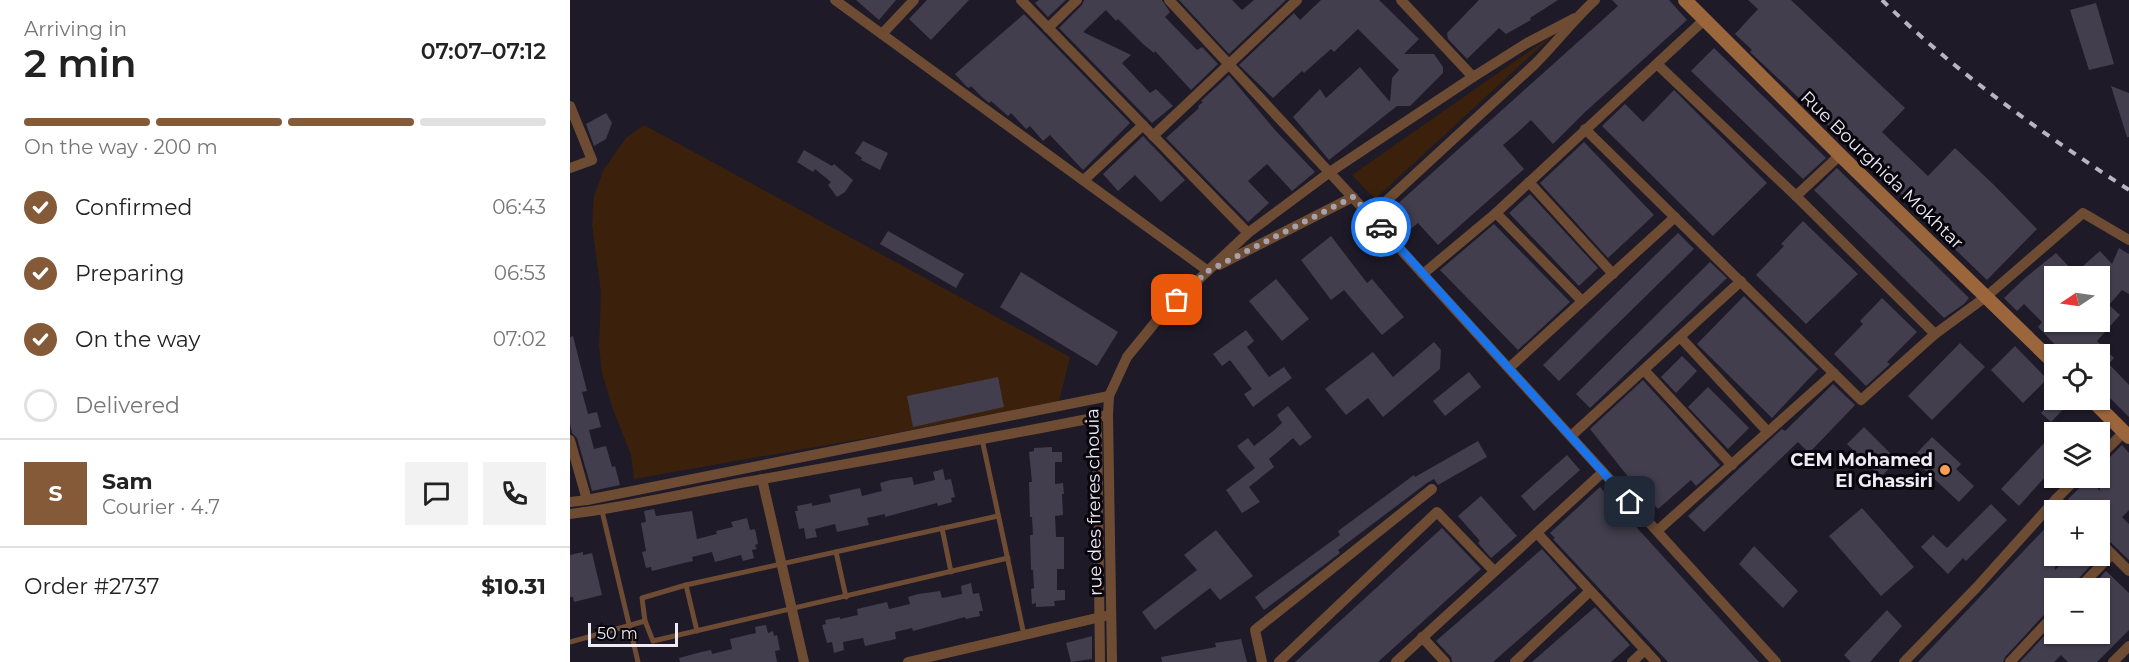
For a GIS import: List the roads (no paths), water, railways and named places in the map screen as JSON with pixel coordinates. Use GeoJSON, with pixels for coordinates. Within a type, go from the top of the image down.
{"type":"FeatureCollection","features":[{"type":"Feature","properties":{"kind":"main road","name":"Rue Bourghida Mokhtar"},"geometry":{"type":"LineString","coordinates":[[1685,0],[1840,155],[2044,353]]}},
{"type":"Feature","properties":{"kind":"main road"},"geometry":{"type":"LineString","coordinates":[[2102,410],[2127,435]]}},
{"type":"Feature","properties":{"kind":"street"},"geometry":{"type":"LineString","coordinates":[[835,0],[1208,271],[1353,197]]}},
{"type":"Feature","properties":{"kind":"street"},"geometry":{"type":"LineString","coordinates":[[882,34],[914,0]]}},
{"type":"Feature","properties":{"kind":"street"},"geometry":{"type":"LineString","coordinates":[[1021,0],[1248,233]]}},
{"type":"Feature","properties":{"kind":"street"},"geometry":{"type":"LineString","coordinates":[[1048,28],[1077,0]]}},
{"type":"Feature","properties":{"kind":"street"},"geometry":{"type":"LineString","coordinates":[[1169,0],[1353,197],[1776,662]]}},
{"type":"Feature","properties":{"kind":"street"},"geometry":{"type":"LineString","coordinates":[[1153,136],[1297,0]]}},
{"type":"Feature","properties":{"kind":"street"},"geometry":{"type":"LineString","coordinates":[[1401,0],[1473,77]]}},
{"type":"Feature","properties":{"kind":"street"},"geometry":{"type":"LineString","coordinates":[[1370,216],[1536,64],[1575,18],[1595,0]]}},
{"type":"Feature","properties":{"kind":"street","name":"rue des freres chouia"},"geometry":{"type":"LineString","coordinates":[[1112,662],[1112,615],[1102,416],[1127,357],[1162,314],[1248,233],[1330,172],[1473,77],[1575,18]]}},
{"type":"Feature","properties":{"kind":"street"},"geometry":{"type":"LineString","coordinates":[[1423,274],[1496,213],[1704,20]]}},
{"type":"Feature","properties":{"kind":"street"},"geometry":{"type":"LineString","coordinates":[[1658,65],[1796,196],[1935,334]]}},
{"type":"Feature","properties":{"kind":"street"},"geometry":{"type":"LineString","coordinates":[[570,106],[592,160],[570,168]]}},
{"type":"Feature","properties":{"kind":"street"},"geometry":{"type":"LineString","coordinates":[[1084,180],[1143,125]]}},
{"type":"Feature","properties":{"kind":"street"},"geometry":{"type":"LineString","coordinates":[[1586,129],[1861,400],[1935,334],[1987,296],[2083,213],[2129,240]]}},
{"type":"Feature","properties":{"kind":"street"},"geometry":{"type":"LineString","coordinates":[[1796,196],[1840,155]]}},
{"type":"Feature","properties":{"kind":"street"},"geometry":{"type":"LineString","coordinates":[[1529,182],[1613,274]]}},
{"type":"Feature","properties":{"kind":"street"},"geometry":{"type":"LineString","coordinates":[[1496,213],[1582,301]]}},
{"type":"Feature","properties":{"kind":"street"},"geometry":{"type":"LineString","coordinates":[[1509,368],[1675,217]]}},
{"type":"Feature","properties":{"kind":"street"},"geometry":{"type":"LineString","coordinates":[[1571,436],[1741,281]]}},
{"type":"Feature","properties":{"kind":"street"},"geometry":{"type":"LineString","coordinates":[[1680,337],[1767,431]]}},
{"type":"Feature","properties":{"kind":"street"},"geometry":{"type":"LineString","coordinates":[[1644,370],[1732,465]]}},
{"type":"Feature","properties":{"kind":"street"},"geometry":{"type":"LineString","coordinates":[[1657,531],[1834,373]]}},
{"type":"Feature","properties":{"kind":"street"},"geometry":{"type":"LineString","coordinates":[[570,502],[1109,396]]}},
{"type":"Feature","properties":{"kind":"street"},"geometry":{"type":"LineString","coordinates":[[570,514],[602,511],[1102,416],[1100,662]]}},
{"type":"Feature","properties":{"kind":"street"},"geometry":{"type":"LineString","coordinates":[[2110,448],[2127,435]]}},
{"type":"Feature","properties":{"kind":"street"},"geometry":{"type":"LineString","coordinates":[[570,440],[587,500]]}},
{"type":"Feature","properties":{"kind":"street"},"geometry":{"type":"LineString","coordinates":[[1396,662],[1604,472]]}},
{"type":"Feature","properties":{"kind":"street"},"geometry":{"type":"LineString","coordinates":[[762,479],[804,662]]}},
{"type":"Feature","properties":{"kind":"street"},"geometry":{"type":"LineString","coordinates":[[1904,662],[1977,587],[2067,488]]}},
{"type":"Feature","properties":{"kind":"street"},"geometry":{"type":"LineString","coordinates":[[1262,662],[1255,630],[1432,489]]}},
{"type":"Feature","properties":{"kind":"street"},"geometry":{"type":"LineString","coordinates":[[1279,662],[1437,512],[1494,571]]}},
{"type":"Feature","properties":{"kind":"street"},"geometry":{"type":"LineString","coordinates":[[1537,532],[1656,662]]}},
{"type":"Feature","properties":{"kind":"street"},"geometry":{"type":"LineString","coordinates":[[2089,578],[2112,554],[2129,571]]}},
{"type":"Feature","properties":{"kind":"street"},"geometry":{"type":"LineString","coordinates":[[1515,662],[1590,591]]}},
{"type":"Feature","properties":{"kind":"street"},"geometry":{"type":"LineString","coordinates":[[908,662],[1112,615]]}},
{"type":"Feature","properties":{"kind":"street"},"geometry":{"type":"LineString","coordinates":[[2010,662],[2044,626]]}},
{"type":"Feature","properties":{"kind":"street"},"geometry":{"type":"LineString","coordinates":[[1422,637],[1445,662]]}},
{"type":"Feature","properties":{"kind":"street"},"geometry":{"type":"LineString","coordinates":[[2113,662],[2129,646]]}},
{"type":"Feature","properties":{"kind":"street"},"geometry":{"type":"LineString","coordinates":[[1632,662],[1645,650]]}},
{"type":"Feature","properties":{"kind":"lane"},"geometry":{"type":"LineString","coordinates":[[982,440],[1024,635]]}},
{"type":"Feature","properties":{"kind":"lane"},"geometry":{"type":"LineString","coordinates":[[602,511],[638,662]]}},
{"type":"Feature","properties":{"kind":"lane"},"geometry":{"type":"LineString","coordinates":[[998,516],[686,585],[642,598],[645,621],[652,641],[1008,558]]}},
{"type":"Feature","properties":{"kind":"lane"},"geometry":{"type":"LineString","coordinates":[[942,528],[951,572]]}},
{"type":"Feature","properties":{"kind":"lane"},"geometry":{"type":"LineString","coordinates":[[836,552],[846,597]]}},
{"type":"Feature","properties":{"kind":"lane"},"geometry":{"type":"LineString","coordinates":[[686,585],[697,631]]}},
{"type":"Feature","properties":{"kind":"lane"},"geometry":{"type":"LineString","coordinates":[[570,642],[645,621]]}},
{"type":"Feature","properties":{"kind":"railway"},"geometry":{"type":"LineString","coordinates":[[1882,0],[1910,27],[2001,101],[2064,147],[2129,190]]}},
{"type":"Feature","properties":{"kind":"place","name":"CEM Mohamed El Ghassiri"},"geometry":{"type":"Point","coordinates":[1945,470]}}]}
